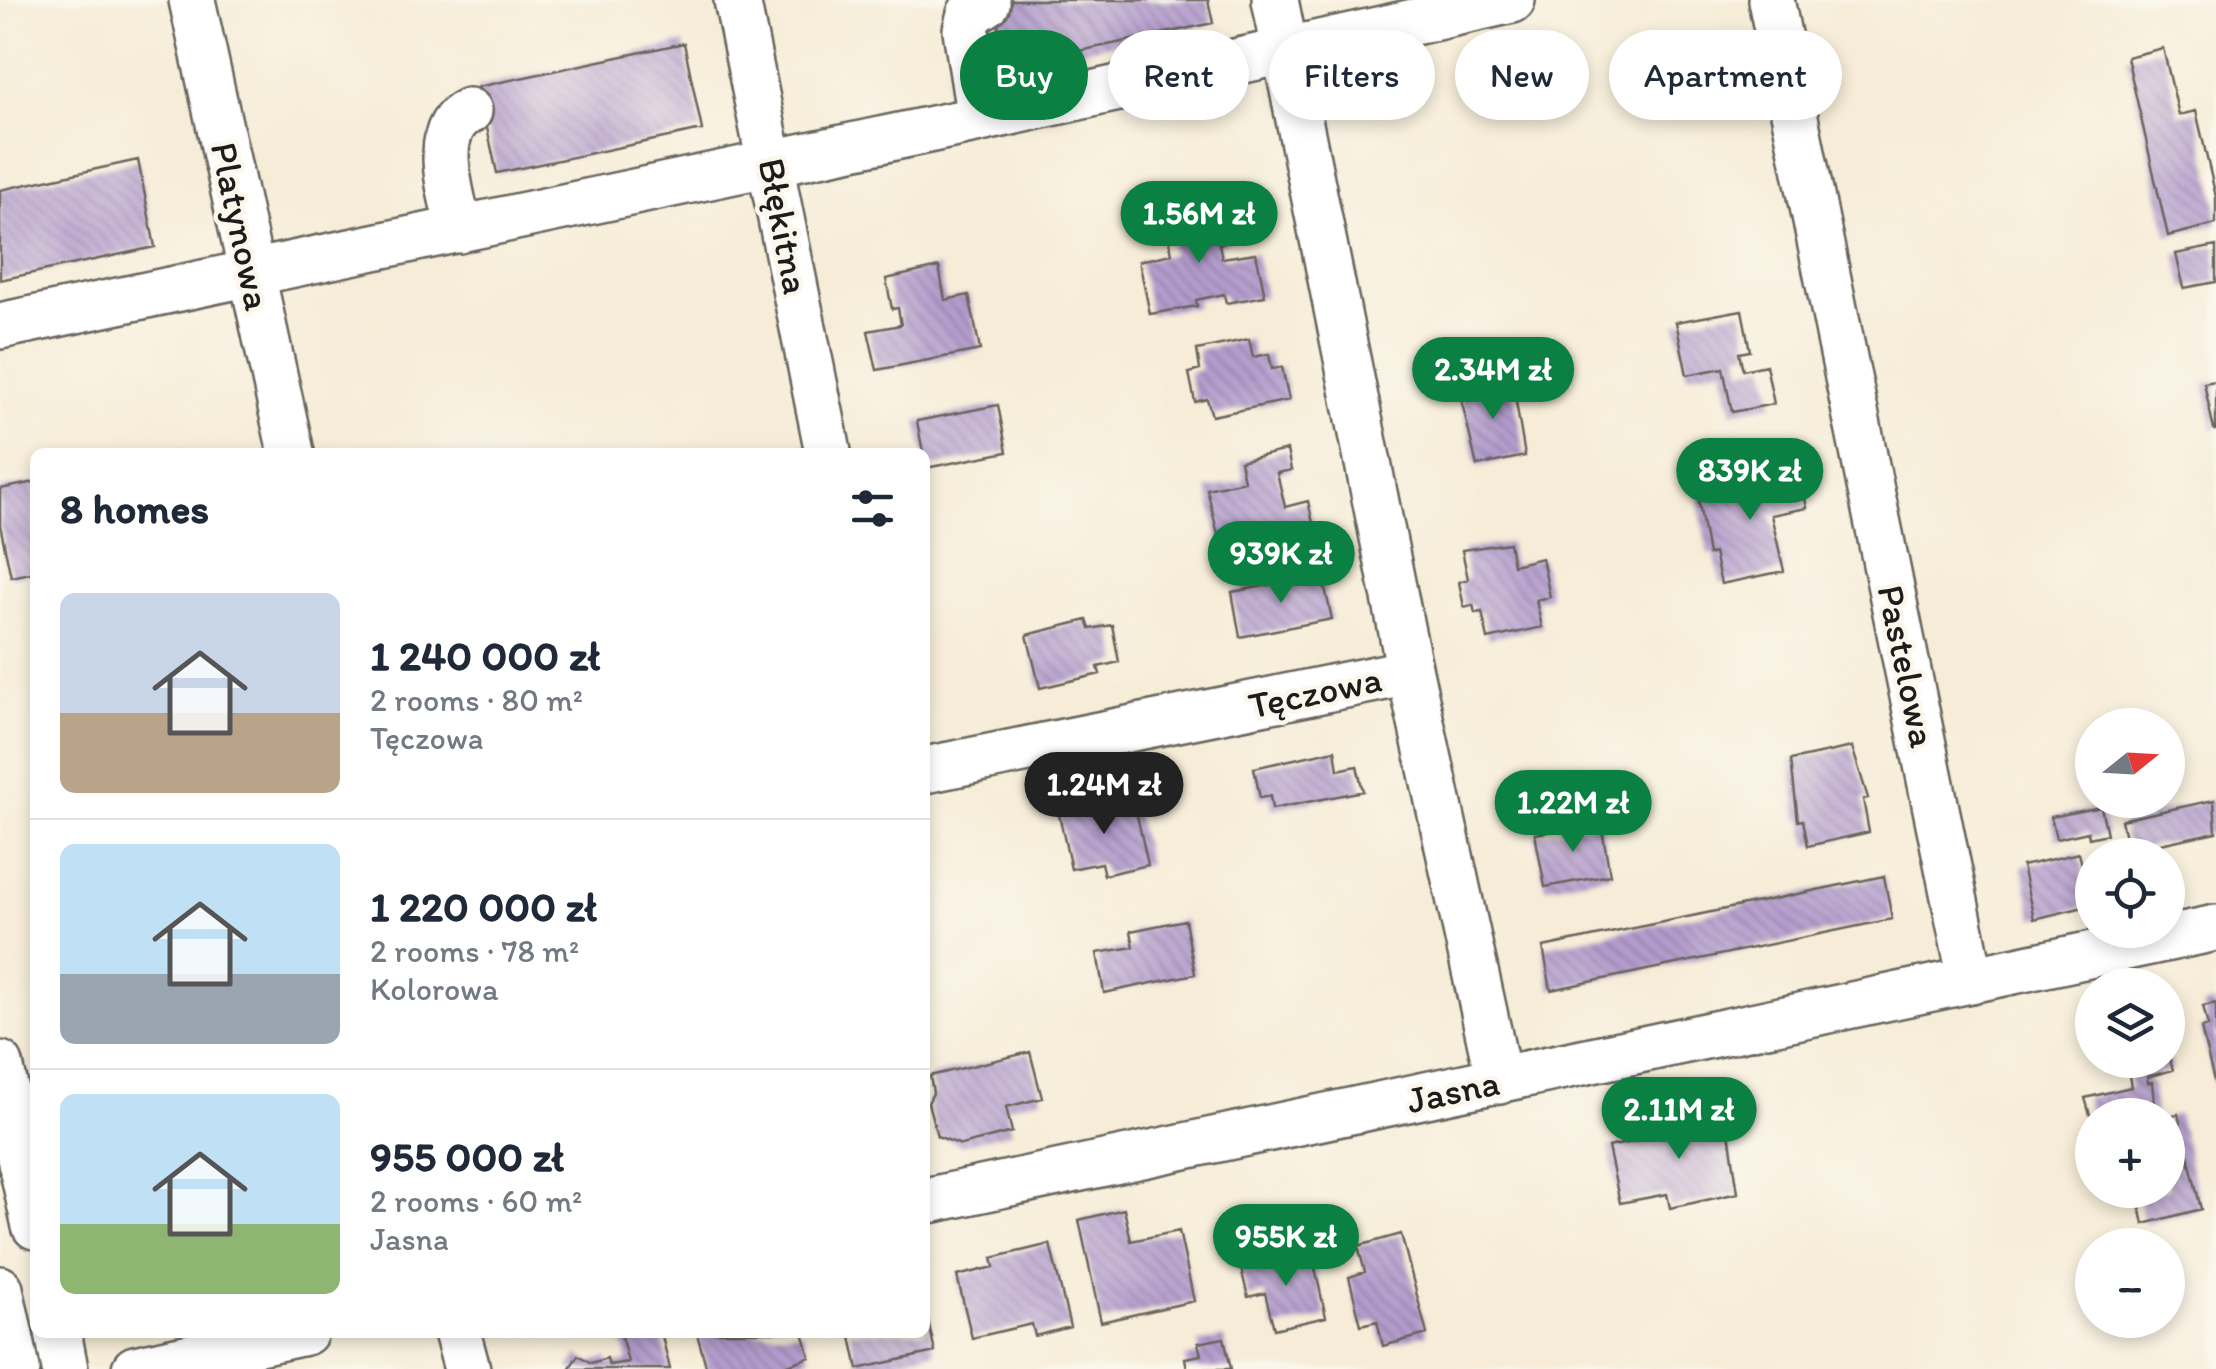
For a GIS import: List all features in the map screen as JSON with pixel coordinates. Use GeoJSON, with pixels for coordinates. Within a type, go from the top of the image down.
{"type":"FeatureCollection","features":[{"type":"Feature","properties":{"kind":"street","name":"Platynowa"},"geometry":{"type":"LineString","coordinates":[[192,0],[290,448]]}},
{"type":"Feature","properties":{"kind":"street","name":"Błękitna"},"geometry":{"type":"LineString","coordinates":[[737,0],[827,448]]}},
{"type":"Feature","properties":{"kind":"street"},"geometry":{"type":"LineString","coordinates":[[1275,0],[1281,30]]}},
{"type":"Feature","properties":{"kind":"street"},"geometry":{"type":"LineString","coordinates":[[1373,30],[1512,0]]}},
{"type":"Feature","properties":{"kind":"street","name":"Pastelowa"},"geometry":{"type":"LineString","coordinates":[[1772,0],[1971,980]]}},
{"type":"Feature","properties":{"kind":"street"},"geometry":{"type":"LineString","coordinates":[[966,30],[970,14],[987,3]]}},
{"type":"Feature","properties":{"kind":"street"},"geometry":{"type":"LineString","coordinates":[[1088,94],[1269,53]]}},
{"type":"Feature","properties":{"kind":"street"},"geometry":{"type":"LineString","coordinates":[[459,230],[446,151],[450,132],[460,115],[469,111]]}},
{"type":"Feature","properties":{"kind":"street"},"geometry":{"type":"LineString","coordinates":[[0,326],[975,120]]}},
{"type":"Feature","properties":{"kind":"street"},"geometry":{"type":"LineString","coordinates":[[1299,120],[1410,672],[1500,1082]]}},
{"type":"Feature","properties":{"kind":"street","name":"Tęczowa"},"geometry":{"type":"LineString","coordinates":[[930,769],[1410,672]]}},
{"type":"Feature","properties":{"kind":"street","name":"Jasna"},"geometry":{"type":"LineString","coordinates":[[930,1200],[2216,928]]}},
{"type":"Feature","properties":{"kind":"street"},"geometry":{"type":"LineString","coordinates":[[0,1064],[30,1203]]}},
{"type":"Feature","properties":{"kind":"street"},"geometry":{"type":"LineString","coordinates":[[0,1289],[18,1369]]}},
{"type":"Feature","properties":{"kind":"street"},"geometry":{"type":"LineString","coordinates":[[59,1338],[66,1369]]}},
{"type":"Feature","properties":{"kind":"street"},"geometry":{"type":"LineString","coordinates":[[135,1369],[278,1338]]}},
{"type":"Feature","properties":{"kind":"street"},"geometry":{"type":"LineString","coordinates":[[459,1338],[467,1369]]}},
{"type":"Feature","properties":{"kind":"building"},"geometry":{"type":"Polygon","coordinates":[[[993,0],[1208,0],[1213,23],[1179,30],[1108,30],[1108,45],[1088,49],[1088,30],[999,30],[993,0]]]}},
{"type":"Feature","properties":{"kind":"building"},"geometry":{"type":"Polygon","coordinates":[[[684,43],[702,130],[497,173],[478,87],[684,43]]]}},
{"type":"Feature","properties":{"kind":"building"},"geometry":{"type":"Polygon","coordinates":[[[2163,48],[2179,115],[2196,111],[2216,197],[2216,224],[2168,236],[2127,57],[2163,48]]]}},
{"type":"Feature","properties":{"kind":"building"},"geometry":{"type":"Polygon","coordinates":[[[138,160],[155,247],[0,280],[0,190],[138,160]]]}},
{"type":"Feature","properties":{"kind":"building"},"geometry":{"type":"Polygon","coordinates":[[[1221,207],[1229,242],[1219,244],[1222,258],[1256,253],[1265,296],[1226,303],[1224,294],[1196,300],[1197,306],[1150,314],[1139,261],[1172,254],[1165,218],[1221,207]]]}},
{"type":"Feature","properties":{"kind":"building"},"geometry":{"type":"Polygon","coordinates":[[[2216,246],[2216,282],[2184,288],[2176,254],[2216,246]]]}},
{"type":"Feature","properties":{"kind":"building"},"geometry":{"type":"Polygon","coordinates":[[[939,267],[945,300],[969,295],[980,350],[877,370],[868,331],[901,325],[898,308],[892,309],[886,279],[939,267]]]}},
{"type":"Feature","properties":{"kind":"building"},"geometry":{"type":"Polygon","coordinates":[[[1742,310],[1750,351],[1739,353],[1743,370],[1766,365],[1774,404],[1732,412],[1723,368],[1687,375],[1676,322],[1742,310]]]}},
{"type":"Feature","properties":{"kind":"building"},"geometry":{"type":"Polygon","coordinates":[[[1249,339],[1253,357],[1269,354],[1272,369],[1282,367],[1289,400],[1212,416],[1207,399],[1195,402],[1189,373],[1200,370],[1197,350],[1249,339]]]}},
{"type":"Feature","properties":{"kind":"building"},"geometry":{"type":"Polygon","coordinates":[[[1512,378],[1525,456],[1477,466],[1459,390],[1512,378]]]}},
{"type":"Feature","properties":{"kind":"building"},"geometry":{"type":"Polygon","coordinates":[[[2216,381],[2216,430],[2214,430],[2204,383],[2216,381]]]}},
{"type":"Feature","properties":{"kind":"building"},"geometry":{"type":"Polygon","coordinates":[[[998,405],[1007,452],[930,467],[930,448],[922,448],[917,421],[998,405]]]}},
{"type":"Feature","properties":{"kind":"building"},"geometry":{"type":"Polygon","coordinates":[[[1287,450],[1291,470],[1277,473],[1285,507],[1308,501],[1315,532],[1291,537],[1288,523],[1219,539],[1207,489],[1244,481],[1240,461],[1287,450]]]}},
{"type":"Feature","properties":{"kind":"building"},"geometry":{"type":"Polygon","coordinates":[[[1798,464],[1807,508],[1771,515],[1784,571],[1721,584],[1714,553],[1708,555],[1698,498],[1750,486],[1748,474],[1798,464]]]}},
{"type":"Feature","properties":{"kind":"building"},"geometry":{"type":"Polygon","coordinates":[[[30,483],[30,573],[11,577],[0,525],[0,489],[30,483]]]}},
{"type":"Feature","properties":{"kind":"building"},"geometry":{"type":"Polygon","coordinates":[[[1509,543],[1513,565],[1542,558],[1550,597],[1536,600],[1542,627],[1488,639],[1482,612],[1475,613],[1473,605],[1464,607],[1459,582],[1468,579],[1462,550],[1509,543]]]}},
{"type":"Feature","properties":{"kind":"building"},"geometry":{"type":"Polygon","coordinates":[[[1322,575],[1332,619],[1240,637],[1232,592],[1322,575]]]}},
{"type":"Feature","properties":{"kind":"building"},"geometry":{"type":"Polygon","coordinates":[[[1087,620],[1090,629],[1112,625],[1119,662],[1098,667],[1100,674],[1040,688],[1027,635],[1087,620]]]}},
{"type":"Feature","properties":{"kind":"building"},"geometry":{"type":"Polygon","coordinates":[[[1852,747],[1868,798],[1863,799],[1869,832],[1808,846],[1803,820],[1798,821],[1791,760],[1852,747]]]}},
{"type":"Feature","properties":{"kind":"building"},"geometry":{"type":"Polygon","coordinates":[[[1335,750],[1338,770],[1357,766],[1363,791],[1272,809],[1270,796],[1260,798],[1254,768],[1335,750]]]}},
{"type":"Feature","properties":{"kind":"building"},"geometry":{"type":"Polygon","coordinates":[[[2214,800],[2216,832],[2185,839],[2125,838],[2121,820],[2185,818],[2185,806],[2214,800]]]}},
{"type":"Feature","properties":{"kind":"building"},"geometry":{"type":"Polygon","coordinates":[[[1134,802],[1148,865],[1104,875],[1101,863],[1071,869],[1058,810],[1090,803],[1092,811],[1134,802]]]}},
{"type":"Feature","properties":{"kind":"building"},"geometry":{"type":"Polygon","coordinates":[[[2075,812],[2075,818],[2103,818],[2107,834],[2089,838],[2088,832],[2056,839],[2051,817],[2075,812]]]}},
{"type":"Feature","properties":{"kind":"building"},"geometry":{"type":"Polygon","coordinates":[[[1601,823],[1610,875],[1545,887],[1535,834],[1601,823]]]}},
{"type":"Feature","properties":{"kind":"building"},"geometry":{"type":"Polygon","coordinates":[[[2075,854],[2075,909],[2034,919],[2022,866],[2075,854]]]}},
{"type":"Feature","properties":{"kind":"building"},"geometry":{"type":"Polygon","coordinates":[[[1884,876],[1892,919],[1551,990],[1543,947],[1884,876]]]}},
{"type":"Feature","properties":{"kind":"building"},"geometry":{"type":"Polygon","coordinates":[[[1185,920],[1195,974],[1104,993],[1097,953],[1134,947],[1131,931],[1185,920]]]}},
{"type":"Feature","properties":{"kind":"building"},"geometry":{"type":"Polygon","coordinates":[[[2216,1003],[2215,1085],[2201,1028],[2208,1026],[2203,1006],[2216,1003]]]}},
{"type":"Feature","properties":{"kind":"building"},"geometry":{"type":"Polygon","coordinates":[[[1030,1052],[1042,1098],[1006,1107],[1012,1132],[961,1145],[937,1136],[930,1110],[930,1076],[1030,1052]]]}},
{"type":"Feature","properties":{"kind":"building"},"geometry":{"type":"Polygon","coordinates":[[[2129,1078],[2147,1078],[2148,1083],[2152,1082],[2153,1098],[2085,1098],[2131,1087],[2129,1078]]]}},
{"type":"Feature","properties":{"kind":"building"},"geometry":{"type":"Polygon","coordinates":[[[1725,1105],[1738,1193],[1670,1208],[1667,1194],[1620,1203],[1608,1147],[1686,1131],[1681,1114],[1725,1105]]]}},
{"type":"Feature","properties":{"kind":"building"},"geometry":{"type":"Polygon","coordinates":[[[2185,1143],[2201,1209],[2144,1224],[2140,1208],[2185,1208],[2185,1143]]]}},
{"type":"Feature","properties":{"kind":"building"},"geometry":{"type":"Polygon","coordinates":[[[1124,1209],[1131,1241],[1179,1231],[1194,1301],[1101,1322],[1079,1220],[1124,1209]]]}},
{"type":"Feature","properties":{"kind":"building"},"geometry":{"type":"Polygon","coordinates":[[[1401,1234],[1427,1334],[1383,1346],[1377,1321],[1361,1325],[1349,1277],[1365,1272],[1358,1246],[1401,1234]]]}},
{"type":"Feature","properties":{"kind":"building"},"geometry":{"type":"Polygon","coordinates":[[[1050,1244],[1070,1327],[1035,1336],[1032,1324],[972,1338],[957,1276],[994,1267],[992,1258],[1050,1244]]]}},
{"type":"Feature","properties":{"kind":"building"},"geometry":{"type":"Polygon","coordinates":[[[1312,1255],[1326,1317],[1274,1329],[1265,1293],[1248,1297],[1239,1260],[1260,1256],[1262,1267],[1312,1255]]]}},
{"type":"Feature","properties":{"kind":"building"},"geometry":{"type":"Polygon","coordinates":[[[930,1329],[935,1352],[858,1369],[851,1338],[930,1338],[930,1329]]]}},
{"type":"Feature","properties":{"kind":"building"},"geometry":{"type":"Polygon","coordinates":[[[622,1338],[662,1338],[670,1369],[569,1369],[578,1355],[591,1363],[607,1358],[609,1365],[628,1362],[622,1338]]]}},
{"type":"Feature","properties":{"kind":"building"},"geometry":{"type":"Polygon","coordinates":[[[698,1338],[805,1338],[810,1357],[777,1369],[707,1369],[698,1338]]]}},
{"type":"Feature","properties":{"kind":"building"},"geometry":{"type":"Polygon","coordinates":[[[1224,1338],[1231,1369],[1187,1369],[1185,1358],[1201,1355],[1198,1343],[1224,1338]]]}}]}
